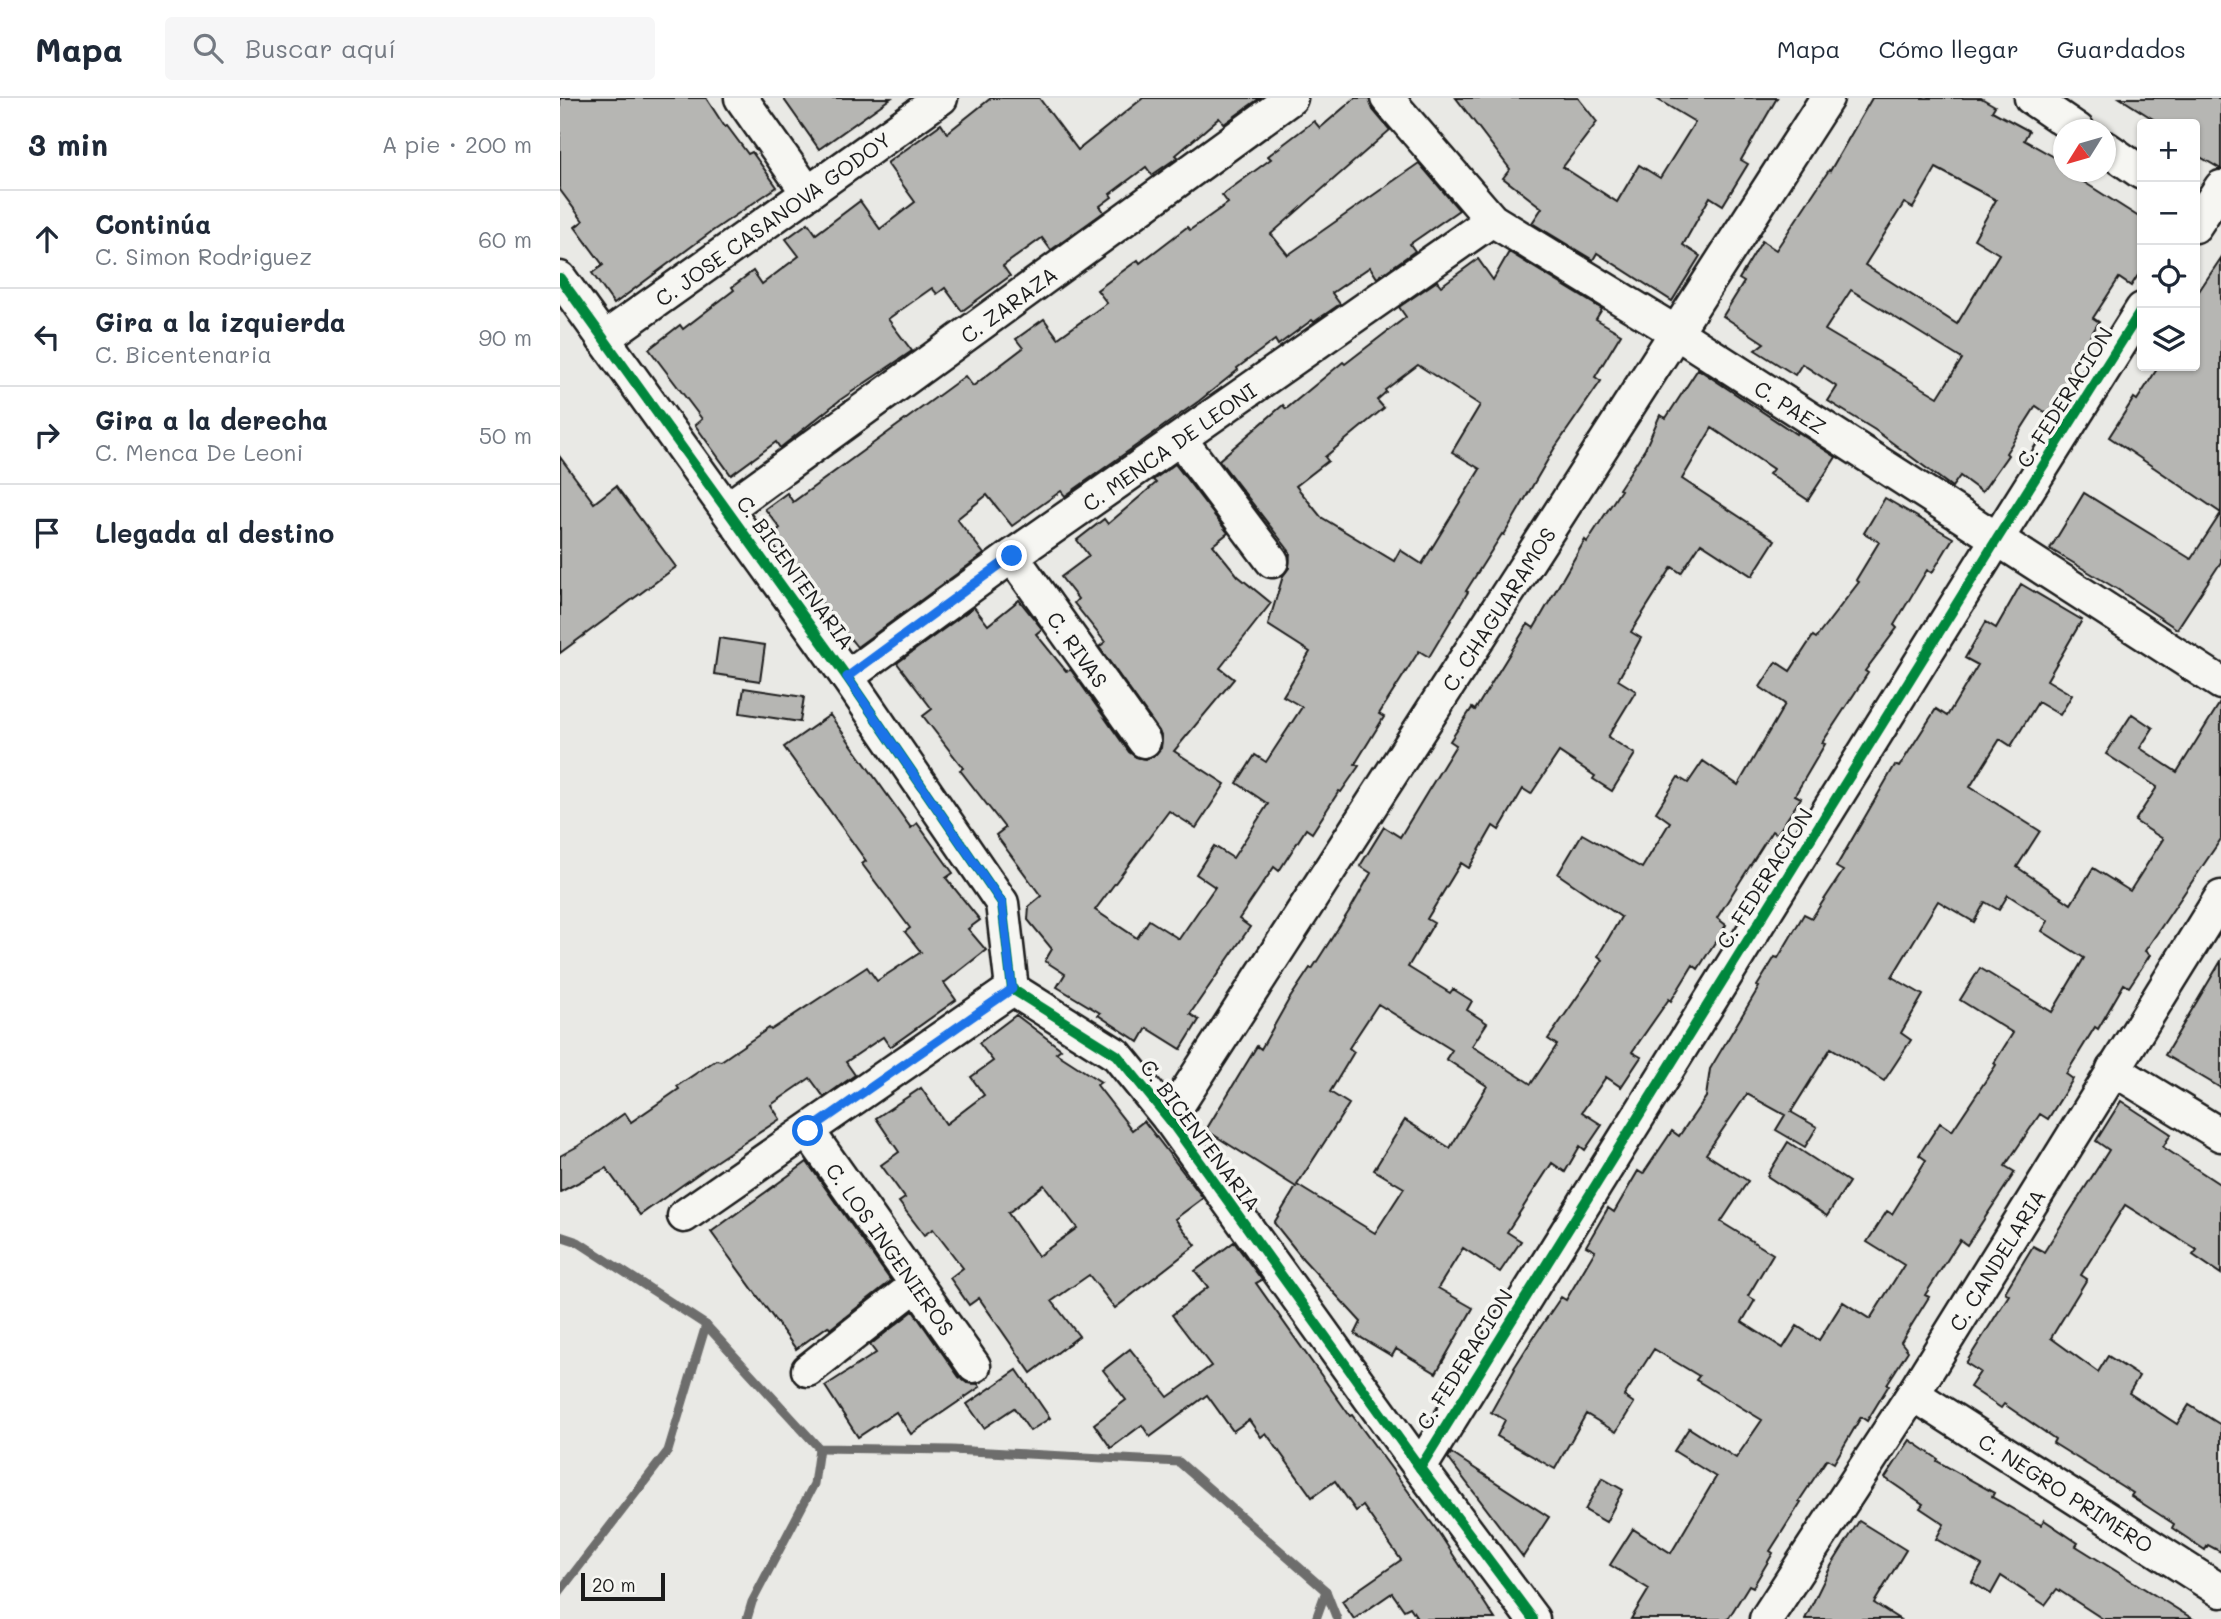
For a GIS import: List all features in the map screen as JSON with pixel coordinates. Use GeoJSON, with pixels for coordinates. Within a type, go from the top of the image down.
{"type":"FeatureCollection","features":[{"type":"Feature","properties":{"kind":"street"},"geometry":{"type":"LineString","coordinates":[[741,98],[808,193]]}},
{"type":"Feature","properties":{"kind":"street","name":"C. JOSE CASANOVA GODOY"},"geometry":{"type":"LineString","coordinates":[[604,339],[941,98]]}},
{"type":"Feature","properties":{"kind":"street","name":"C. ZARAZA"},"geometry":{"type":"LineString","coordinates":[[727,509],[1292,98]]}},
{"type":"Feature","properties":{"kind":"street","name":"C. PAEZ"},"geometry":{"type":"LineString","coordinates":[[1387,98],[1492,220],[1677,333],[2221,683]]}},
{"type":"Feature","properties":{"kind":"street","name":"C. CHAGUARAMOS"},"geometry":{"type":"LineString","coordinates":[[1169,1119],[1827,98]]}},
{"type":"Feature","properties":{"kind":"street"},"geometry":{"type":"LineString","coordinates":[[2031,98],[2062,119]]}},
{"type":"Feature","properties":{"kind":"street"},"geometry":{"type":"LineString","coordinates":[[2116,155],[2137,170]]}},
{"type":"Feature","properties":{"kind":"street"},"geometry":{"type":"LineString","coordinates":[[2203,218],[2221,187]]}},
{"type":"Feature","properties":{"kind":"street","name":"C. MENCA DE LEONI"},"geometry":{"type":"LineString","coordinates":[[847,677],[1012,556],[1492,220]]}},
{"type":"Feature","properties":{"kind":"street","name":"C. BICENTENARIA"},"geometry":{"type":"LineString","coordinates":[[560,278],[847,677],[1002,903],[1012,989],[1117,1055],[1169,1119],[1420,1468],[1533,1619]]}},
{"type":"Feature","properties":{"kind":"street","name":"C. FEDERACION"},"geometry":{"type":"LineString","coordinates":[[1420,1468],[2137,317]]}},
{"type":"Feature","properties":{"kind":"street"},"geometry":{"type":"LineString","coordinates":[[1180,439],[1272,561]]}},
{"type":"Feature","properties":{"kind":"street","name":"C. RIVAS"},"geometry":{"type":"LineString","coordinates":[[1012,556],[1144,741]]}},
{"type":"Feature","properties":{"kind":"street","name":"C. CANDELARIA"},"geometry":{"type":"LineString","coordinates":[[1766,1619],[1913,1394],[2221,897]]}},
{"type":"Feature","properties":{"kind":"street"},"geometry":{"type":"LineString","coordinates":[[684,1216],[1012,989]]}},
{"type":"Feature","properties":{"kind":"street"},"geometry":{"type":"LineString","coordinates":[[2113,1069],[2221,1135]]}},
{"type":"Feature","properties":{"kind":"street","name":"C. LOS INGENIEROS"},"geometry":{"type":"LineString","coordinates":[[808,1131],[974,1366]]}},
{"type":"Feature","properties":{"kind":"street"},"geometry":{"type":"LineString","coordinates":[[807,1370],[916,1285]]}},
{"type":"Feature","properties":{"kind":"street","name":"C. NEGRO PRIMERO"},"geometry":{"type":"LineString","coordinates":[[1913,1394],[2221,1591]]}},
{"type":"Feature","properties":{"kind":"building"},"geometry":{"type":"Polygon","coordinates":[[[560,98],[706,98],[725,127],[727,126],[748,154],[752,152],[777,187],[614,304],[592,273],[603,265],[575,227],[583,221],[560,190],[560,98]]]}},
{"type":"Feature","properties":{"kind":"building"},"geometry":{"type":"Polygon","coordinates":[[[783,98],[891,98],[819,149],[783,98]]]}},
{"type":"Feature","properties":{"kind":"building"},"geometry":{"type":"Polygon","coordinates":[[[991,98],[1039,98],[1078,150],[1143,98],[1260,98],[1224,124],[1219,118],[1176,155],[1178,157],[1152,175],[1146,167],[1110,194],[1112,197],[1100,206],[1104,212],[1051,250],[1042,238],[1003,266],[1010,276],[962,311],[945,288],[937,294],[932,288],[888,319],[912,351],[840,400],[780,448],[776,442],[731,475],[695,425],[702,419],[649,349],[680,325],[683,329],[734,290],[732,287],[753,271],[762,284],[799,256],[786,239],[808,223],[816,234],[860,201],[880,229],[915,202],[887,163],[941,124],[947,133],[991,98]]]}},
{"type":"Feature","properties":{"kind":"building"},"geometry":{"type":"Polygon","coordinates":[[[1355,98],[1369,98],[1373,110],[1390,130],[1271,234],[1288,255],[1419,163],[1459,210],[1410,244],[1415,251],[1377,278],[1370,267],[1332,293],[1340,304],[1278,345],[1275,340],[1199,401],[1065,496],[1061,491],[1012,526],[987,495],[957,519],[984,554],[857,647],[797,572],[799,570],[772,535],[780,528],[765,509],[787,493],[793,502],[965,376],[973,386],[1023,348],[1016,339],[1044,319],[1058,338],[1107,303],[1097,290],[1138,260],[1140,263],[1187,227],[1190,230],[1228,203],[1222,195],[1271,159],[1268,156],[1314,121],[1320,128],[1355,98]]]}},
{"type":"Feature","properties":{"kind":"building"},"geometry":{"type":"Polygon","coordinates":[[[1456,98],[1578,98],[1597,122],[1563,167],[1617,202],[1639,165],[1660,178],[1695,122],[1655,98],[1777,98],[1741,160],[1748,164],[1723,205],[1710,197],[1683,245],[1700,256],[1672,301],[1597,253],[1593,260],[1532,223],[1542,208],[1503,178],[1510,169],[1456,98]]]}},
{"type":"Feature","properties":{"kind":"building"},"geometry":{"type":"Polygon","coordinates":[[[1872,98],[1981,98],[1995,106],[1992,111],[2029,131],[2024,140],[2053,156],[2053,182],[2084,182],[2137,216],[2137,277],[2131,286],[2119,278],[2093,318],[2099,322],[2067,374],[2076,380],[2052,417],[2036,406],[2006,453],[2008,455],[1982,492],[1960,476],[1952,487],[1875,430],[1828,401],[1837,387],[1802,364],[1795,375],[1755,350],[1764,343],[1723,316],[1744,282],[1739,279],[1762,241],[1776,250],[1872,98]],[[1936,168],[1913,208],[1904,203],[1865,265],[1957,324],[1999,254],[1974,239],[1996,200],[1936,168]],[[1851,290],[1825,330],[1938,397],[1962,359],[1851,290]]]}},
{"type":"Feature","properties":{"kind":"building"},"geometry":{"type":"Polygon","coordinates":[[[2120,98],[2221,98],[2221,169],[2200,157],[2200,119],[2153,119],[2120,98]]]}},
{"type":"Feature","properties":{"kind":"building"},"geometry":{"type":"Polygon","coordinates":[[[1509,252],[1602,309],[1596,319],[1621,334],[1595,377],[1601,381],[1554,449],[1504,535],[1502,534],[1466,591],[1468,592],[1429,657],[1419,651],[1379,714],[1384,717],[1355,764],[1359,766],[1312,833],[1306,829],[1279,871],[1274,867],[1239,919],[1250,927],[1190,1014],[1199,1020],[1181,1049],[1147,1028],[1139,1042],[1098,1015],[1100,1013],[1057,987],[1065,974],[1045,961],[1052,949],[1028,920],[1029,906],[1041,896],[996,835],[1005,828],[923,716],[932,709],[897,663],[974,607],[988,625],[1019,600],[1042,629],[1036,634],[1066,671],[1071,670],[1129,752],[1145,759],[1155,755],[1161,748],[1159,731],[1099,647],[1105,642],[1074,603],[1078,599],[1061,577],[1089,556],[1077,540],[1104,519],[1108,524],[1156,483],[1153,480],[1175,464],[1228,533],[1213,545],[1238,576],[1271,603],[1220,668],[1234,679],[1174,751],[1225,784],[1196,828],[1169,811],[1095,910],[1137,938],[1149,920],[1179,939],[1215,887],[1196,874],[1214,846],[1233,858],[1268,804],[1237,783],[1255,755],[1266,762],[1302,707],[1283,696],[1310,652],[1268,625],[1283,576],[1289,568],[1290,552],[1219,460],[1283,405],[1286,409],[1343,362],[1345,364],[1406,317],[1399,307],[1437,281],[1441,286],[1478,259],[1493,280],[1509,252]],[[1418,365],[1385,390],[1377,400],[1384,408],[1325,457],[1328,461],[1296,486],[1321,517],[1394,561],[1400,550],[1422,564],[1480,469],[1452,452],[1480,405],[1418,365]]]}},
{"type":"Feature","properties":{"kind":"building"},"geometry":{"type":"Polygon","coordinates":[[[2221,258],[2221,513],[2109,437],[2134,398],[2137,400],[2156,371],[2200,371],[2200,290],[2221,258]]]}},
{"type":"Feature","properties":{"kind":"building"},"geometry":{"type":"Polygon","coordinates":[[[1698,369],[1796,434],[1797,432],[1836,457],[1808,500],[1769,474],[1773,469],[1712,428],[1682,479],[1775,540],[1752,576],[1701,543],[1681,573],[1672,567],[1631,632],[1641,638],[1618,680],[1636,691],[1608,737],[1635,754],[1612,791],[1559,752],[1531,794],[1523,789],[1499,830],[1493,826],[1469,868],[1461,863],[1427,919],[1434,923],[1408,967],[1450,993],[1453,989],[1472,1001],[1467,1010],[1487,1023],[1472,1046],[1531,1084],[1557,1045],[1548,1039],[1603,960],[1598,956],[1621,917],[1558,874],[1582,834],[1642,868],[1670,822],[1656,812],[1678,777],[1688,783],[1703,761],[1738,785],[1785,704],[1760,687],[1776,662],[1790,671],[1813,636],[1816,638],[1859,582],[1856,580],[1879,542],[1864,533],[1885,498],[1953,538],[1932,573],[1927,570],[1894,625],[1897,628],[1865,671],[1868,673],[1822,743],[1825,744],[1795,795],[1801,798],[1777,834],[1772,831],[1717,918],[1726,925],[1698,969],[1693,965],[1671,1001],[1669,999],[1632,1052],[1641,1057],[1621,1087],[1606,1077],[1582,1112],[1602,1125],[1585,1150],[1580,1146],[1565,1172],[1552,1163],[1507,1232],[1521,1241],[1500,1272],[1463,1248],[1438,1288],[1473,1308],[1436,1373],[1396,1349],[1392,1356],[1355,1334],[1361,1322],[1274,1223],[1296,1187],[1206,1130],[1257,1046],[1261,1049],[1288,1001],[1351,908],[1371,873],[1360,866],[1384,827],[1400,837],[1456,745],[1450,741],[1472,708],[1475,710],[1528,624],[1534,628],[1585,540],[1587,542],[1621,490],[1619,489],[1645,449],[1660,415],[1666,418],[1698,369]],[[1378,1004],[1349,1048],[1354,1052],[1330,1092],[1349,1104],[1297,1185],[1375,1233],[1404,1188],[1374,1170],[1405,1120],[1450,1148],[1487,1086],[1446,1059],[1452,1050],[1378,1004]]]}},
{"type":"Feature","properties":{"kind":"building"},"geometry":{"type":"Polygon","coordinates":[[[560,457],[594,503],[616,486],[676,567],[560,653],[560,457]]]}},
{"type":"Feature","properties":{"kind":"building"},"geometry":{"type":"Polygon","coordinates":[[[2084,493],[2191,559],[2221,513],[2221,562],[2177,629],[2050,549],[2084,493]]]}},
{"type":"Feature","properties":{"kind":"building"},"geometry":{"type":"Polygon","coordinates":[[[2021,584],[2082,620],[2047,680],[2072,695],[2060,715],[2038,702],[2011,746],[2000,739],[1970,787],[2040,831],[2017,867],[2071,904],[2093,868],[2130,891],[2163,839],[2135,821],[2157,787],[2106,754],[2132,714],[2153,728],[2140,748],[2177,772],[2221,701],[2221,839],[2145,951],[2150,955],[2129,987],[2124,984],[2098,1029],[2095,1027],[2066,1074],[2073,1079],[2048,1119],[2040,1114],[2005,1166],[2015,1172],[1967,1245],[1960,1240],[1925,1295],[1929,1297],[1901,1342],[1908,1351],[1887,1384],[1889,1385],[1867,1421],[1861,1417],[1834,1463],[1827,1459],[1770,1551],[1773,1553],[1753,1587],[1749,1585],[1728,1619],[1631,1619],[1649,1589],[1610,1565],[1633,1529],[1671,1553],[1716,1477],[1674,1451],[1689,1428],[1736,1458],[1762,1420],[1696,1380],[1699,1376],[1654,1349],[1624,1396],[1634,1403],[1616,1432],[1586,1414],[1555,1469],[1497,1436],[1505,1420],[1491,1412],[1533,1338],[1561,1297],[1566,1300],[1595,1251],[1586,1246],[1608,1208],[1614,1212],[1638,1171],[1643,1174],[1672,1131],[1679,1136],[1706,1097],[1710,1069],[1759,987],[1757,986],[1775,957],[1778,958],[1804,914],[1812,918],[1843,871],[1836,867],[1895,765],[1899,767],[1936,709],[1947,716],[1978,665],[1965,658],[1986,622],[1996,628],[2021,584]],[[2008,895],[1999,910],[1985,902],[1974,922],[1938,901],[1892,977],[1923,995],[1901,1033],[1911,1040],[1884,1081],[1831,1048],[1791,1112],[1817,1127],[1805,1147],[1776,1130],[1785,1115],[1747,1094],[1706,1154],[1748,1181],[1721,1222],[1773,1254],[1748,1296],[1755,1300],[1742,1322],[1783,1348],[1797,1326],[1819,1340],[1843,1302],[1870,1319],[1904,1265],[1867,1242],[1887,1211],[1892,1214],[1926,1160],[1919,1155],[1940,1123],[1952,1131],[1996,1065],[1994,1063],[2013,1033],[1960,1000],[1980,968],[2052,1012],[2084,958],[2042,931],[2048,921],[2008,895]]]}},
{"type":"Feature","properties":{"kind":"building"},"geometry":{"type":"Polygon","coordinates":[[[719,638],[765,645],[760,681],[714,674],[719,638]]]}},
{"type":"Feature","properties":{"kind":"building"},"geometry":{"type":"Polygon","coordinates":[[[744,688],[804,697],[800,722],[740,713],[744,688]]]}},
{"type":"Feature","properties":{"kind":"building"},"geometry":{"type":"Polygon","coordinates":[[[830,715],[911,828],[917,823],[953,873],[946,878],[980,920],[968,929],[986,950],[944,983],[956,1000],[890,1047],[883,1037],[846,1062],[855,1075],[824,1097],[810,1078],[771,1105],[780,1119],[640,1215],[606,1168],[560,1192],[560,1156],[625,1113],[631,1122],[716,1060],[721,1061],[867,967],[877,981],[921,952],[905,932],[910,928],[862,864],[866,861],[784,747],[830,715]]]}},
{"type":"Feature","properties":{"kind":"building"},"geometry":{"type":"Polygon","coordinates":[[[2221,961],[2221,1088],[2165,1055],[2221,961]]]}},
{"type":"Feature","properties":{"kind":"building"},"geometry":{"type":"Polygon","coordinates":[[[1016,1015],[1061,1049],[1056,1053],[1101,1082],[1097,1085],[1132,1130],[1144,1121],[1203,1198],[1175,1219],[1196,1245],[1115,1308],[1089,1275],[1052,1301],[1079,1336],[1031,1373],[979,1298],[969,1305],[950,1278],[963,1268],[933,1229],[924,1235],[899,1202],[905,1198],[881,1165],[899,1152],[876,1118],[921,1088],[946,1124],[984,1095],[971,1077],[993,1061],[979,1043],[1016,1015]],[[1044,1185],[1008,1213],[1038,1256],[1077,1228],[1044,1185]]]}},
{"type":"Feature","properties":{"kind":"building"},"geometry":{"type":"Polygon","coordinates":[[[2121,1101],[2171,1134],[2163,1147],[2221,1185],[2221,1274],[2193,1255],[2197,1250],[2125,1205],[2081,1275],[2087,1279],[2051,1338],[2098,1372],[2108,1356],[2139,1376],[2129,1393],[2177,1424],[2189,1405],[2221,1425],[2221,1552],[2208,1545],[2205,1550],[2172,1528],[2174,1524],[2131,1496],[2133,1493],[2053,1443],[2055,1439],[2004,1404],[2001,1408],[1970,1387],[1980,1372],[1966,1363],[2009,1295],[2005,1292],[2033,1246],[2044,1252],[2109,1150],[2096,1141],[2121,1101]]]}},
{"type":"Feature","properties":{"kind":"building"},"geometry":{"type":"Polygon","coordinates":[[[1788,1142],[1849,1182],[1827,1216],[1767,1176],[1788,1142]]]}},
{"type":"Feature","properties":{"kind":"building"},"geometry":{"type":"Polygon","coordinates":[[[807,1162],[891,1281],[830,1329],[828,1326],[796,1349],[711,1232],[807,1162]]]}},
{"type":"Feature","properties":{"kind":"building"},"geometry":{"type":"Polygon","coordinates":[[[1234,1242],[1262,1280],[1256,1283],[1350,1416],[1352,1415],[1439,1533],[1495,1619],[1418,1619],[1410,1607],[1404,1610],[1392,1593],[1354,1619],[1342,1601],[1401,1560],[1363,1506],[1356,1511],[1335,1481],[1312,1497],[1266,1433],[1261,1437],[1249,1420],[1233,1431],[1207,1395],[1150,1437],[1142,1425],[1111,1448],[1094,1424],[1126,1400],[1103,1370],[1130,1349],[1168,1397],[1211,1366],[1172,1315],[1208,1287],[1195,1271],[1234,1242]]]}},
{"type":"Feature","properties":{"kind":"building"},"geometry":{"type":"Polygon","coordinates":[[[913,1311],[959,1377],[980,1387],[911,1434],[896,1412],[858,1437],[825,1386],[876,1353],[870,1345],[913,1311]]]}},
{"type":"Feature","properties":{"kind":"building"},"geometry":{"type":"Polygon","coordinates":[[[1017,1370],[1050,1418],[1030,1431],[1014,1408],[984,1428],[967,1404],[1017,1370]]]}},
{"type":"Feature","properties":{"kind":"building"},"geometry":{"type":"Polygon","coordinates":[[[1910,1440],[1938,1459],[1937,1461],[1994,1493],[1992,1497],[2041,1525],[2044,1520],[2078,1543],[2076,1546],[2193,1619],[2103,1619],[2057,1589],[2045,1605],[2001,1576],[1991,1594],[1972,1582],[1982,1565],[1936,1539],[1944,1524],[1920,1508],[1923,1504],[1885,1478],[1910,1440]]]}},
{"type":"Feature","properties":{"kind":"building"},"geometry":{"type":"Polygon","coordinates":[[[1451,1453],[1549,1517],[1523,1557],[1448,1458],[1451,1453]]]}},
{"type":"Feature","properties":{"kind":"building"},"geometry":{"type":"Polygon","coordinates":[[[1602,1478],[1623,1490],[1606,1522],[1585,1510],[1602,1478]]]}},
{"type":"Feature","properties":{"kind":"building"},"geometry":{"type":"Polygon","coordinates":[[[1859,1521],[1906,1550],[1874,1603],[1899,1619],[1805,1619],[1831,1566],[1859,1521]]]}},
{"type":"Feature","properties":{"kind":"waterway"},"geometry":{"type":"LineString","coordinates":[[560,1236],[578,1242],[706,1325],[819,1448],[952,1450],[1179,1462],[1326,1591],[1337,1619]]}},
{"type":"Feature","properties":{"kind":"waterway"},"geometry":{"type":"LineString","coordinates":[[560,1591],[668,1451],[706,1325]]}},
{"type":"Feature","properties":{"kind":"waterway"},"geometry":{"type":"LineString","coordinates":[[747,1619],[752,1602],[814,1484],[819,1448]]}},
{"type":"Feature","properties":{"kind":"waterway"},"geometry":{"type":"LineString","coordinates":[[1316,1619],[1326,1591]]}},
{"type":"Feature","properties":{"kind":"cycle path"},"geometry":{"type":"LineString","coordinates":[[560,278],[847,677],[1002,903],[1012,989],[1117,1055],[1169,1119],[1420,1468],[1533,1619]]}},
{"type":"Feature","properties":{"kind":"cycle path"},"geometry":{"type":"LineString","coordinates":[[1420,1468],[2137,317]]}},
{"type":"Feature","properties":{"kind":"route"},"geometry":{"type":"LineString","coordinates":[[808,1131],[1012,989],[1002,903],[847,677],[1012,556]]}}]}
